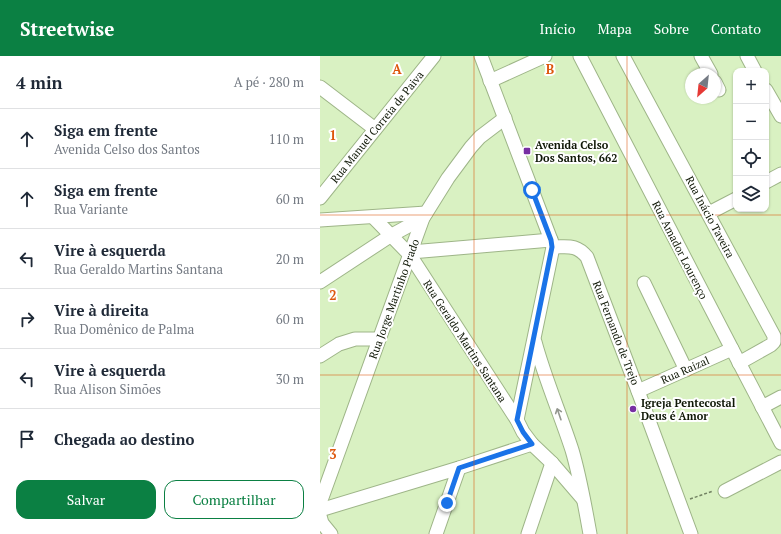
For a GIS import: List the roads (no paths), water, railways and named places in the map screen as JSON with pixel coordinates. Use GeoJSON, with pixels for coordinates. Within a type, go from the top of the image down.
{"type":"FeatureCollection","features":[{"type":"Feature","properties":{"kind":"street","name":"Rua Manuel Correia de Paiva"},"geometry":{"type":"LineString","coordinates":[[320,198],[434,56]]}},
{"type":"Feature","properties":{"kind":"street"},"geometry":{"type":"LineString","coordinates":[[481,56],[552,244],[517,420]]}},
{"type":"Feature","properties":{"kind":"street"},"geometry":{"type":"LineString","coordinates":[[490,81],[545,56]]}},
{"type":"Feature","properties":{"kind":"street","name":"Rua Amador Lourenço"},"geometry":{"type":"LineString","coordinates":[[580,56],[781,443]]}},
{"type":"Feature","properties":{"kind":"street","name":"Rua Inácio Taveira"},"geometry":{"type":"LineString","coordinates":[[623,56],[774,336],[774,342],[771,345],[739,363]]}},
{"type":"Feature","properties":{"kind":"street"},"geometry":{"type":"LineString","coordinates":[[701,56],[708,68]]}},
{"type":"Feature","properties":{"kind":"street"},"geometry":{"type":"LineString","coordinates":[[747,56],[753,68]]}},
{"type":"Feature","properties":{"kind":"street"},"geometry":{"type":"LineString","coordinates":[[320,87],[375,129]]}},
{"type":"Feature","properties":{"kind":"street"},"geometry":{"type":"LineString","coordinates":[[769,95],[781,116]]}},
{"type":"Feature","properties":{"kind":"street","name":"Rua Jorge Martinho Prado"},"geometry":{"type":"LineString","coordinates":[[321,499],[424,216],[448,178],[471,147],[480,137],[505,118]]}},
{"type":"Feature","properties":{"kind":"street"},"geometry":{"type":"LineString","coordinates":[[769,180],[781,174]]}},
{"type":"Feature","properties":{"kind":"street"},"geometry":{"type":"LineString","coordinates":[[709,213],[733,201]]}},
{"type":"Feature","properties":{"kind":"street"},"geometry":{"type":"LineString","coordinates":[[320,220],[424,216]]}},
{"type":"Feature","properties":{"kind":"street"},"geometry":{"type":"LineString","coordinates":[[320,282],[390,236],[424,216]]}},
{"type":"Feature","properties":{"kind":"street","name":"Rua Geraldo Martins Santana"},"geometry":{"type":"LineString","coordinates":[[373,217],[390,236],[410,254],[517,420],[523,432],[532,444],[552,463],[584,499]]}},
{"type":"Feature","properties":{"kind":"street","name":"Rua Fernando de Trejo"},"geometry":{"type":"LineString","coordinates":[[410,254],[552,244],[575,247],[580,250],[587,257],[691,534]]}},
{"type":"Feature","properties":{"kind":"street"},"geometry":{"type":"LineString","coordinates":[[644,283],[686,370]]}},
{"type":"Feature","properties":{"kind":"street"},"geometry":{"type":"LineString","coordinates":[[320,356],[339,344],[355,339],[379,339]]}},
{"type":"Feature","properties":{"kind":"street"},"geometry":{"type":"LineString","coordinates":[[534,339],[572,451],[584,499],[590,534]]}},
{"type":"Feature","properties":{"kind":"street","name":"Rua Raizal"},"geometry":{"type":"LineString","coordinates":[[638,391],[732,349]]}},
{"type":"Feature","properties":{"kind":"street"},"geometry":{"type":"LineString","coordinates":[[762,406],[781,397]]}},
{"type":"Feature","properties":{"kind":"street"},"geometry":{"type":"LineString","coordinates":[[320,510],[459,468],[532,444]]}},
{"type":"Feature","properties":{"kind":"street"},"geometry":{"type":"LineString","coordinates":[[528,534],[552,463],[562,460],[572,451]]}},
{"type":"Feature","properties":{"kind":"street"},"geometry":{"type":"LineString","coordinates":[[725,491],[781,462]]}},
{"type":"Feature","properties":{"kind":"street"},"geometry":{"type":"LineString","coordinates":[[436,534],[459,468]]}},
{"type":"Feature","properties":{"kind":"street"},"geometry":{"type":"LineString","coordinates":[[320,516],[322,523],[331,534]]}},
{"type":"Feature","properties":{"kind":"place","name":"Avenida Celso Dos Santos, 662"},"geometry":{"type":"Point","coordinates":[527,151]}},
{"type":"Feature","properties":{"kind":"place","name":"Igreja Pentecostal Deus é Amor"},"geometry":{"type":"Point","coordinates":[633,409]}}]}
